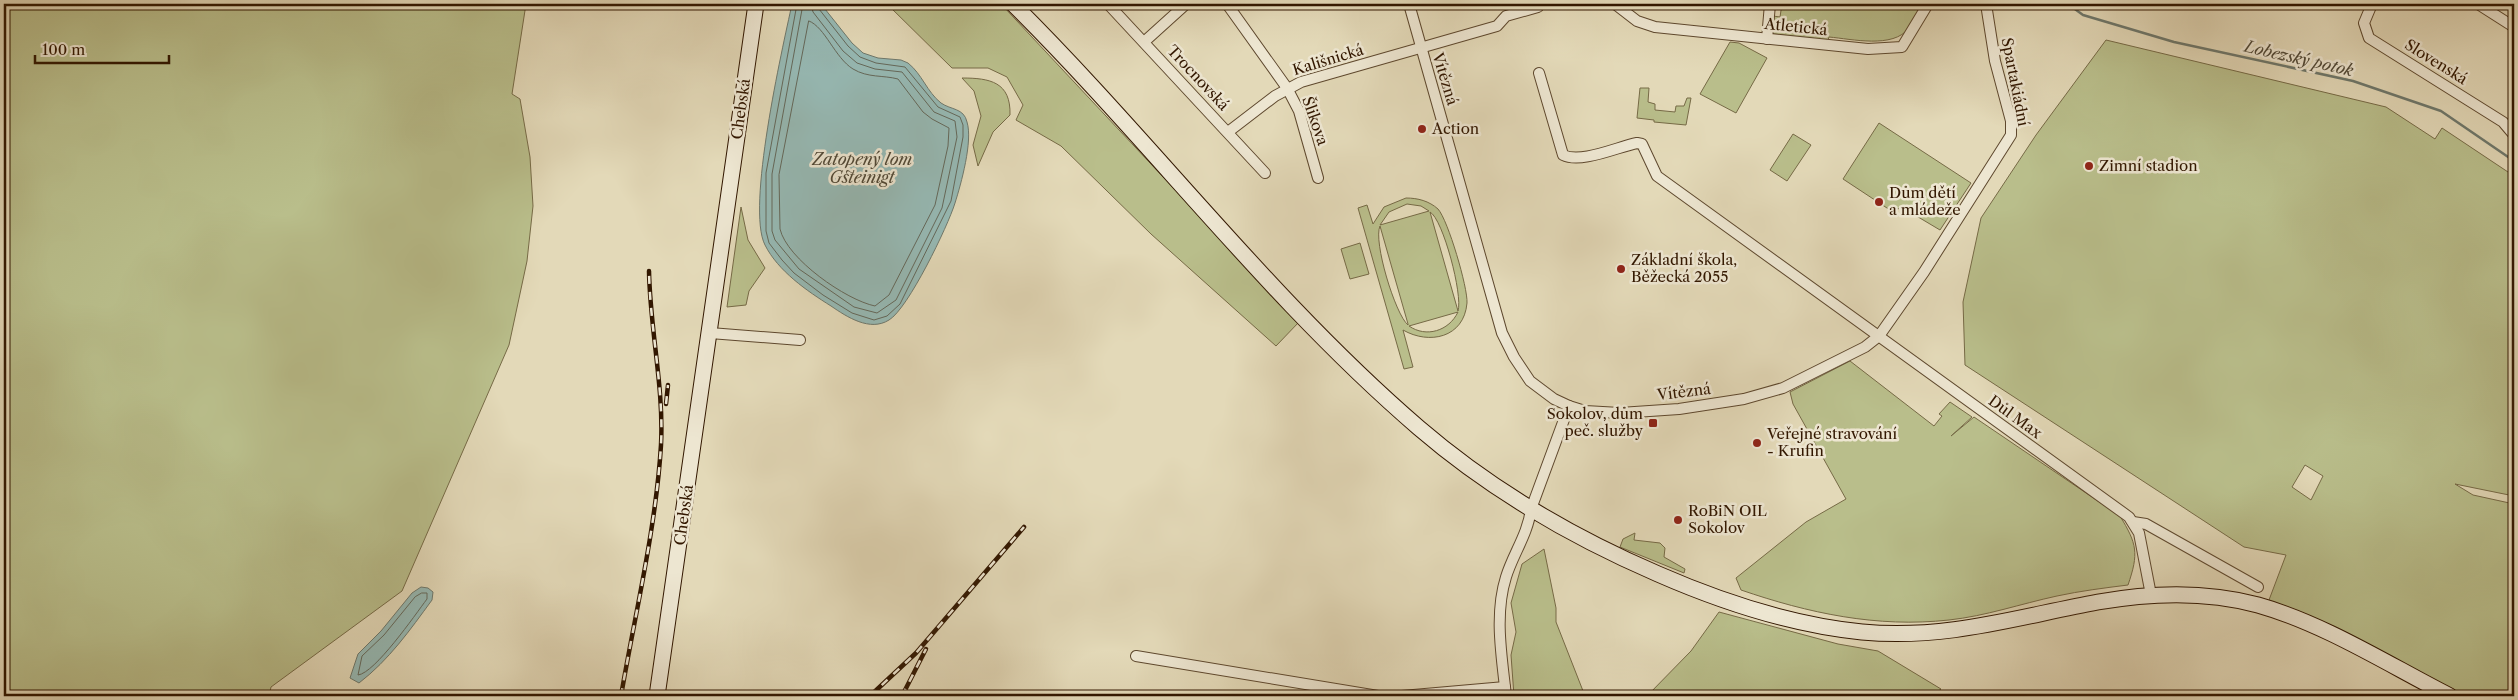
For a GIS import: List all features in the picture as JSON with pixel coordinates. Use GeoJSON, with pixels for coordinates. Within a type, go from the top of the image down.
{"type":"FeatureCollection","features":[{"type":"Feature","properties":{"kind":"main road","name":"Chebská"},"geometry":{"type":"LineString","coordinates":[[657,696],[756,4]]}},
{"type":"Feature","properties":{"kind":"main road"},"geometry":{"type":"LineString","coordinates":[[1013,4],[1057,47],[1159,163],[1321,338],[1421,430],[1487,480],[1531,509],[1603,550],[1714,598],[1842,630],[1898,635],[1960,631],[2096,602],[2151,595],[2209,596],[2255,604],[2302,620],[2450,696]]}},
{"type":"Feature","properties":{"kind":"street","name":"Trocnovská"},"geometry":{"type":"LineString","coordinates":[[1108,4],[1265,173]]}},
{"type":"Feature","properties":{"kind":"street"},"geometry":{"type":"LineString","coordinates":[[1144,42],[1186,4]]}},
{"type":"Feature","properties":{"kind":"street","name":"Šlikova"},"geometry":{"type":"LineString","coordinates":[[1227,4],[1287,88],[1299,111],[1318,178]]}},
{"type":"Feature","properties":{"kind":"street","name":"Vítězná"},"geometry":{"type":"LineString","coordinates":[[1409,4],[1502,333],[1514,357],[1530,381],[1554,399],[1569,406],[1593,412],[1620,413],[1679,408],[1744,399],[1791,384],[1865,347],[1879,336]]}},
{"type":"Feature","properties":{"kind":"street"},"geometry":{"type":"LineString","coordinates":[[1420,47],[1497,26],[1506,16],[1538,6],[1539,4]]}},
{"type":"Feature","properties":{"kind":"street","name":"Atletická"},"geometry":{"type":"LineString","coordinates":[[1615,4],[1637,21],[1655,27],[1868,49],[1902,47],[1928,4]]}},
{"type":"Feature","properties":{"kind":"street"},"geometry":{"type":"LineString","coordinates":[[1767,39],[1770,4]]}},
{"type":"Feature","properties":{"kind":"street","name":"Spartakiádní"},"geometry":{"type":"LineString","coordinates":[[1879,336],[1924,272],[2011,134],[2011,121],[1994,53],[1986,4]]}},
{"type":"Feature","properties":{"kind":"street","name":"Slovenská"},"geometry":{"type":"LineString","coordinates":[[2372,4],[2364,23],[2369,38],[2503,122],[2514,135]]}},
{"type":"Feature","properties":{"kind":"street"},"geometry":{"type":"LineString","coordinates":[[2478,4],[2514,27]]}},
{"type":"Feature","properties":{"kind":"street","name":"Kališnická"},"geometry":{"type":"LineString","coordinates":[[1228,132],[1287,88],[1300,82],[1420,47]]}},
{"type":"Feature","properties":{"kind":"street"},"geometry":{"type":"LineString","coordinates":[[1539,73],[1564,155],[1571,159],[1581,158],[1636,142],[1642,144],[1657,176],[1879,336]]}},
{"type":"Feature","properties":{"kind":"street"},"geometry":{"type":"LineString","coordinates":[[710,333],[800,340]]}},
{"type":"Feature","properties":{"kind":"street","name":"Důl Max"},"geometry":{"type":"LineString","coordinates":[[1879,336],[2125,514],[2133,522],[2146,524],[2258,587]]}},
{"type":"Feature","properties":{"kind":"street"},"geometry":{"type":"LineString","coordinates":[[1402,696],[1506,692],[1500,644],[1500,601],[1505,578],[1529,526],[1531,509],[1569,406]]}},
{"type":"Feature","properties":{"kind":"street"},"geometry":{"type":"LineString","coordinates":[[2133,522],[2139,533],[2151,595]]}},
{"type":"Feature","properties":{"kind":"street"},"geometry":{"type":"LineString","coordinates":[[1136,656],[1378,696]]}},
{"type":"Feature","properties":{"kind":"green space"},"geometry":{"type":"Polygon","coordinates":[[[4,4],[526,4],[512,94],[520,99],[530,157],[533,206],[527,261],[509,345],[402,591],[271,687],[269,696],[4,696],[4,4]]]}},
{"type":"Feature","properties":{"kind":"green space"},"geometry":{"type":"Polygon","coordinates":[[[887,4],[1001,4],[1299,322],[1276,346],[1151,234],[1061,146],[1016,120],[1023,105],[1007,77],[988,68],[952,68],[887,4]]]}},
{"type":"Feature","properties":{"kind":"green space"},"geometry":{"type":"Polygon","coordinates":[[[1782,4],[1924,4],[1909,28],[1902,34],[1893,39],[1883,41],[1860,41],[1829,37],[1828,40],[1774,34],[1772,32],[1773,16],[1780,17],[1782,4]]]}},
{"type":"Feature","properties":{"kind":"green space"},"geometry":{"type":"Polygon","coordinates":[[[2106,40],[2386,107],[2435,139],[2442,128],[2514,176],[2514,496],[2455,484],[2473,495],[2514,504],[2514,696],[2450,696],[2269,600],[2286,555],[2244,547],[1965,365],[1963,302],[1981,218],[2036,135],[2106,40]],[[2305,465],[2292,487],[2311,500],[2323,476],[2305,465]]]}},
{"type":"Feature","properties":{"kind":"green space"},"geometry":{"type":"Polygon","coordinates":[[[1730,42],[1739,43],[1767,58],[1736,113],[1700,94],[1730,42]]]}},
{"type":"Feature","properties":{"kind":"green space"},"geometry":{"type":"Polygon","coordinates":[[[962,78],[981,79],[997,84],[1007,95],[1009,104],[1010,115],[993,132],[978,166],[973,145],[981,116],[974,91],[962,78]]]}},
{"type":"Feature","properties":{"kind":"green space"},"geometry":{"type":"Polygon","coordinates":[[[1640,88],[1649,88],[1648,102],[1655,104],[1655,110],[1675,112],[1676,106],[1684,106],[1687,98],[1691,98],[1686,125],[1654,122],[1654,120],[1637,118],[1640,88]]]}},
{"type":"Feature","properties":{"kind":"green space"},"geometry":{"type":"Polygon","coordinates":[[[1879,123],[1971,183],[1940,230],[1903,208],[1890,210],[1843,179],[1879,123]]]}},
{"type":"Feature","properties":{"kind":"green space"},"geometry":{"type":"Polygon","coordinates":[[[1793,134],[1811,145],[1787,181],[1770,170],[1793,134]]]}},
{"type":"Feature","properties":{"kind":"green space"},"geometry":{"type":"Polygon","coordinates":[[[1410,198],[1427,202],[1438,209],[1452,240],[1461,270],[1467,303],[1459,324],[1452,331],[1444,335],[1424,337],[1413,335],[1403,330],[1413,367],[1404,369],[1358,208],[1367,205],[1373,224],[1384,207],[1410,198]],[[1407,204],[1389,212],[1380,225],[1429,211],[1421,206],[1407,204]],[[1430,212],[1458,311],[1458,290],[1451,258],[1441,228],[1430,212]],[[1380,226],[1379,234],[1386,277],[1397,307],[1408,325],[1380,226]],[[1458,312],[1409,326],[1423,332],[1436,331],[1449,324],[1458,312]]]}},
{"type":"Feature","properties":{"kind":"green space"},"geometry":{"type":"Polygon","coordinates":[[[741,207],[748,240],[765,268],[749,291],[746,305],[727,307],[741,207]]]}},
{"type":"Feature","properties":{"kind":"green space"},"geometry":{"type":"Polygon","coordinates":[[[1360,243],[1369,274],[1350,279],[1341,249],[1360,243]]]}},
{"type":"Feature","properties":{"kind":"green space"},"geometry":{"type":"Polygon","coordinates":[[[1850,361],[1934,426],[1942,416],[1939,414],[1950,402],[1972,417],[1951,436],[1974,417],[2120,516],[2133,542],[2135,556],[2128,585],[2066,594],[1963,618],[1922,622],[1896,622],[1843,617],[1792,606],[1741,590],[1736,578],[1806,522],[1846,499],[1793,404],[1790,392],[1850,361]]]}},
{"type":"Feature","properties":{"kind":"green space"},"geometry":{"type":"Polygon","coordinates":[[[1635,533],[1634,540],[1660,543],[1665,548],[1664,557],[1685,569],[1684,573],[1620,547],[1623,539],[1635,533]]]}},
{"type":"Feature","properties":{"kind":"green space"},"geometry":{"type":"Polygon","coordinates":[[[1544,549],[1556,608],[1556,622],[1585,696],[1514,696],[1511,655],[1516,632],[1511,603],[1522,564],[1544,549]]]}},
{"type":"Feature","properties":{"kind":"green space"},"geometry":{"type":"Polygon","coordinates":[[[1719,612],[1838,644],[1878,651],[1941,689],[1932,696],[1647,696],[1691,651],[1719,612]]]}},
{"type":"Feature","properties":{"kind":"water","name":"Zatopený lom Gsteinigt"},"geometry":{"type":"Polygon","coordinates":[[[792,4],[821,4],[852,43],[863,53],[878,58],[901,60],[908,63],[917,72],[936,99],[963,114],[967,122],[967,151],[951,214],[936,247],[906,300],[897,313],[882,323],[867,324],[844,315],[803,287],[785,272],[765,245],[760,226],[763,165],[774,91],[792,4]]]}},
{"type":"Feature","properties":{"kind":"water"},"geometry":{"type":"Polygon","coordinates":[[[421,587],[428,588],[433,592],[432,600],[407,633],[380,665],[359,683],[350,678],[358,654],[381,631],[412,593],[421,587]]]}},
{"type":"Feature","properties":{"kind":"waterway","name":"Lobezský potok"},"geometry":{"type":"LineString","coordinates":[[2068,4],[2083,15],[2174,42],[2353,81],[2441,111],[2514,161]]}},
{"type":"Feature","properties":{"kind":"railway"},"geometry":{"type":"LineString","coordinates":[[621,696],[655,508],[661,445],[661,402],[649,271]]}},
{"type":"Feature","properties":{"kind":"railway"},"geometry":{"type":"LineString","coordinates":[[666,404],[668,385]]}},
{"type":"Feature","properties":{"kind":"railway"},"geometry":{"type":"LineString","coordinates":[[870,696],[916,653],[1024,527]]}},
{"type":"Feature","properties":{"kind":"railway"},"geometry":{"type":"LineString","coordinates":[[902,696],[926,649]]}},
{"type":"Feature","properties":{"kind":"place","name":"Action"},"geometry":{"type":"Point","coordinates":[1422,129]}},
{"type":"Feature","properties":{"kind":"place","name":"Zimní stadion"},"geometry":{"type":"Point","coordinates":[2089,166]}},
{"type":"Feature","properties":{"kind":"place","name":"Dům dětí a mládeže"},"geometry":{"type":"Point","coordinates":[1879,202]}},
{"type":"Feature","properties":{"kind":"place","name":"Základní škola, Běžecká 2055"},"geometry":{"type":"Point","coordinates":[1621,269]}},
{"type":"Feature","properties":{"kind":"place","name":"Sokolov, dům peč. služby"},"geometry":{"type":"Point","coordinates":[1653,423]}},
{"type":"Feature","properties":{"kind":"place","name":"Veřejné stravování - Krufin"},"geometry":{"type":"Point","coordinates":[1757,443]}},
{"type":"Feature","properties":{"kind":"place","name":"RoBiN OIL Sokolov"},"geometry":{"type":"Point","coordinates":[1678,520]}}]}
